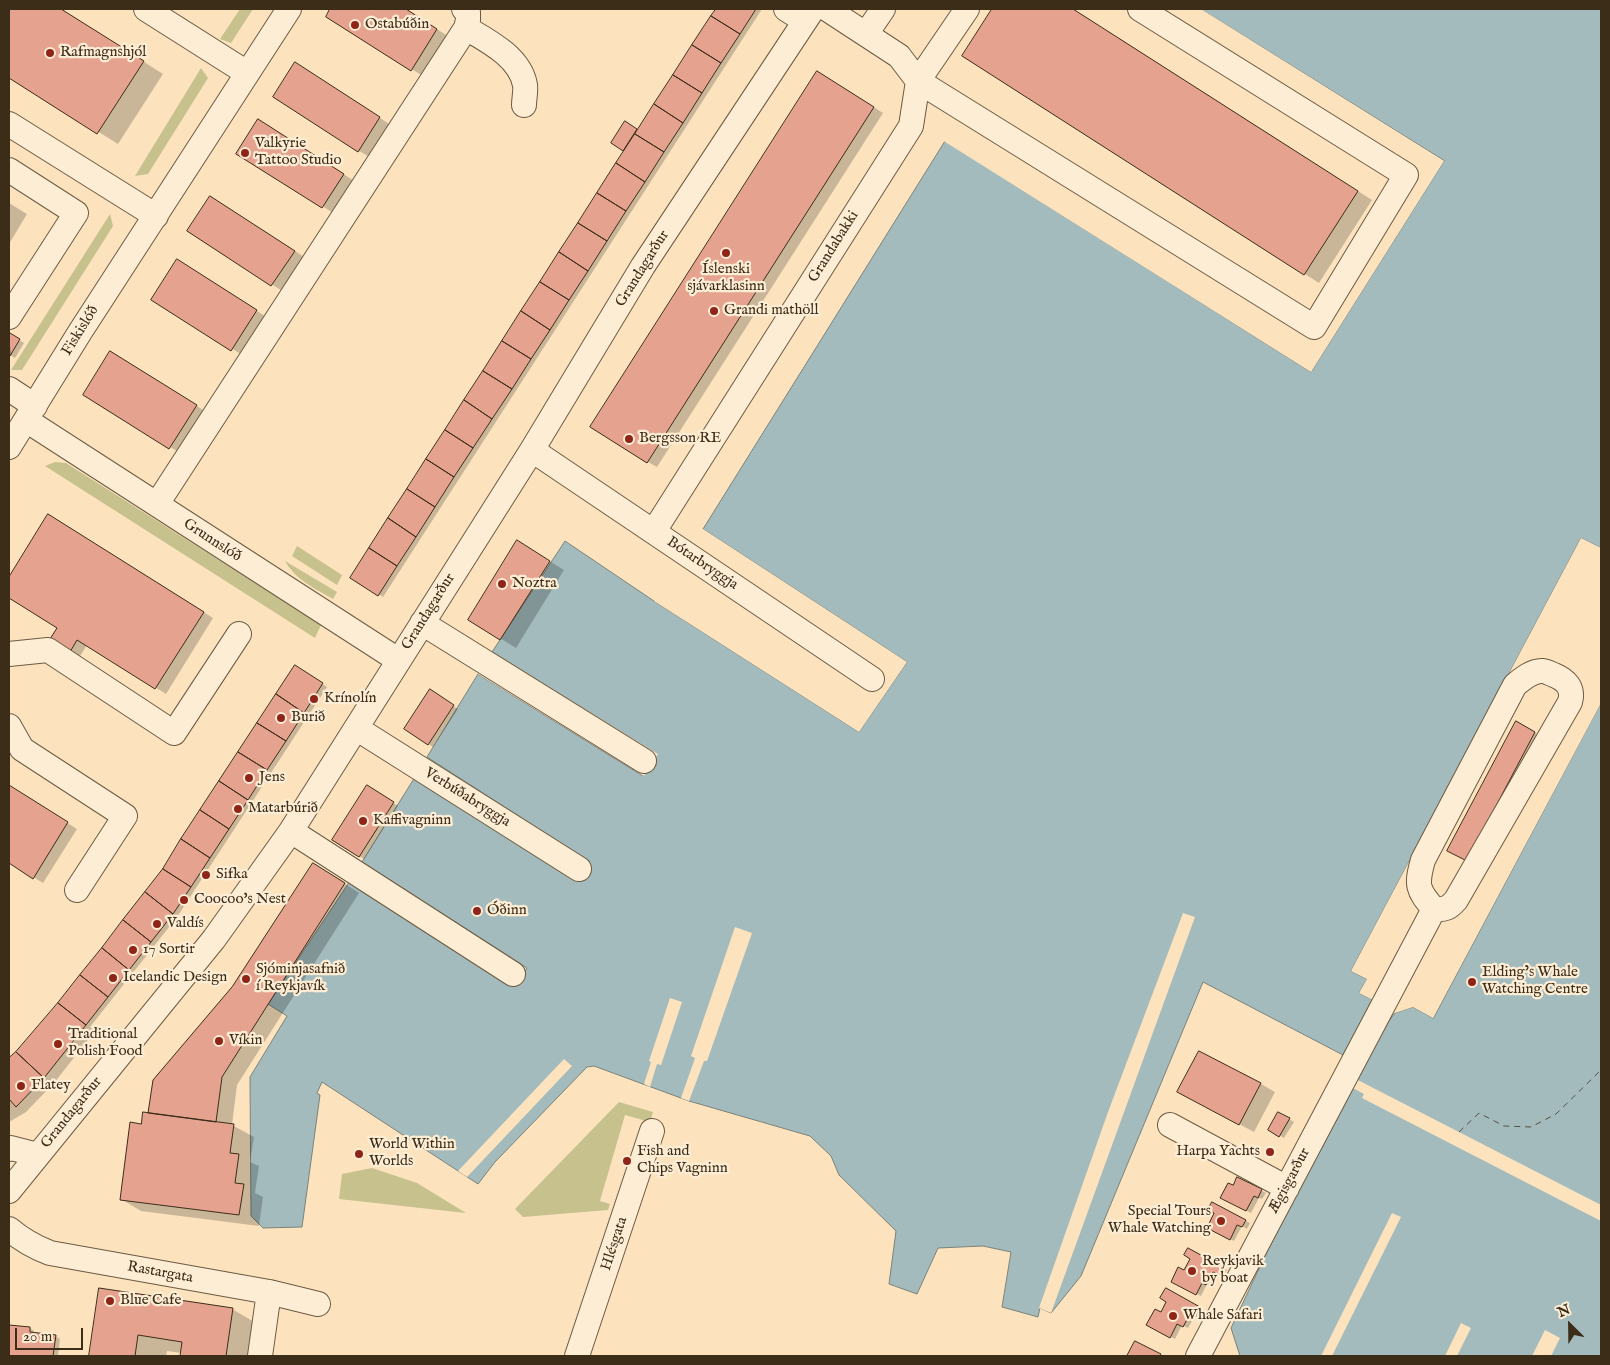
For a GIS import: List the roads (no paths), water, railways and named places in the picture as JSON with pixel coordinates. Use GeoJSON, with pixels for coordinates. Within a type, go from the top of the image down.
{"type":"FeatureCollection","features":[{"type":"Feature","properties":{"kind":"street"},"geometry":{"type":"LineString","coordinates":[[146,9],[247,73]]}},
{"type":"Feature","properties":{"kind":"street","name":"Fiskislóð"},"geometry":{"type":"LineString","coordinates":[[9,447],[80,332],[289,9]]}},
{"type":"Feature","properties":{"kind":"street"},"geometry":{"type":"LineString","coordinates":[[827,9],[899,56],[918,81],[1314,327],[1406,175],[1140,9]]}},
{"type":"Feature","properties":{"kind":"street"},"geometry":{"type":"LineString","coordinates":[[866,34],[882,9]]}},
{"type":"Feature","properties":{"kind":"street","name":"Grandabakki"},"geometry":{"type":"LineString","coordinates":[[654,531],[911,126],[918,81],[967,9]]}},
{"type":"Feature","properties":{"kind":"street","name":"Grandagarður"},"geometry":{"type":"LineString","coordinates":[[9,1190],[214,939],[291,831],[532,450],[643,266],[801,13]]}},
{"type":"Feature","properties":{"kind":"street"},"geometry":{"type":"LineString","coordinates":[[157,504],[465,18],[516,65],[525,84],[524,105]]}},
{"type":"Feature","properties":{"kind":"street"},"geometry":{"type":"LineString","coordinates":[[9,124],[156,216]]}},
{"type":"Feature","properties":{"kind":"street"},"geometry":{"type":"LineString","coordinates":[[9,170],[76,213],[9,317]]}},
{"type":"Feature","properties":{"kind":"street","name":"Grunnslóð"},"geometry":{"type":"LineString","coordinates":[[9,389],[31,413],[157,504],[398,660]]}},
{"type":"Feature","properties":{"kind":"street","name":"Bótarbryggja"},"geometry":{"type":"LineString","coordinates":[[532,450],[872,679]]}},
{"type":"Feature","properties":{"kind":"street"},"geometry":{"type":"LineString","coordinates":[[422,623],[644,760]]}},
{"type":"Feature","properties":{"kind":"street"},"geometry":{"type":"LineString","coordinates":[[9,654],[48,650],[174,733],[239,634]]}},
{"type":"Feature","properties":{"kind":"street"},"geometry":{"type":"LineString","coordinates":[[1543,670],[1564,679],[1570,687],[1572,695],[1570,702],[1456,900],[1449,908],[1442,910],[1434,909],[1425,898],[1418,883],[1423,860],[1515,685],[1533,673],[1543,670]]}},
{"type":"Feature","properties":{"kind":"street"},"geometry":{"type":"LineString","coordinates":[[9,726],[22,749],[126,816],[77,890]]}},
{"type":"Feature","properties":{"kind":"street","name":"Verbúðabryggja"},"geometry":{"type":"LineString","coordinates":[[356,728],[578,869]]}},
{"type":"Feature","properties":{"kind":"street"},"geometry":{"type":"LineString","coordinates":[[291,831],[512,974]]}},
{"type":"Feature","properties":{"kind":"street","name":"Ægisgarður"},"geometry":{"type":"LineString","coordinates":[[1198,1356],[1434,909]]}},
{"type":"Feature","properties":{"kind":"street"},"geometry":{"type":"LineString","coordinates":[[1170,1125],[1286,1188]]}},
{"type":"Feature","properties":{"kind":"street","name":"Hlésgata"},"geometry":{"type":"LineString","coordinates":[[577,1356],[652,1131]]}},
{"type":"Feature","properties":{"kind":"street"},"geometry":{"type":"LineString","coordinates":[[9,1150],[11,1148],[38,1155]]}},
{"type":"Feature","properties":{"kind":"street","name":"Rastargata"},"geometry":{"type":"LineString","coordinates":[[9,1228],[32,1247],[50,1253],[269,1292],[318,1304]]}},
{"type":"Feature","properties":{"kind":"street"},"geometry":{"type":"LineString","coordinates":[[260,1356],[269,1292]]}},
{"type":"Feature","properties":{"kind":"water"},"geometry":{"type":"Polygon","coordinates":[[[1201,9],[1601,9],[1601,548],[1581,538],[1351,971],[1367,979],[1359,993],[1373,1000],[1343,1055],[1203,982],[1081,1276],[1051,1313],[1040,1308],[1038,1317],[1002,1307],[1011,1252],[983,1246],[938,1248],[917,1294],[889,1284],[896,1231],[839,1175],[831,1156],[810,1136],[689,1101],[594,1066],[587,1067],[495,1162],[478,1184],[322,1082],[317,1093],[320,1095],[302,1227],[263,1228],[251,1216],[250,1077],[287,1016],[268,1004],[350,881],[515,986],[527,968],[362,862],[415,777],[590,862],[427,757],[478,674],[643,776],[657,754],[492,652],[565,541],[654,601],[859,732],[907,662],[703,529],[945,141],[1311,372],[1444,161],[1201,9]]]}},
{"type":"Feature","properties":{"kind":"water"},"geometry":{"type":"Polygon","coordinates":[[[1601,703],[1601,1356],[1240,1356],[1231,1328],[1356,1063],[1395,1013],[1413,1007],[1433,1018],[1601,703]]]}},
{"type":"Feature","properties":{"kind":"place","name":"Ostabúðin"},"geometry":{"type":"Point","coordinates":[355,25]}},
{"type":"Feature","properties":{"kind":"place","name":"Rafmagnshjól"},"geometry":{"type":"Point","coordinates":[50,53]}},
{"type":"Feature","properties":{"kind":"place","name":"Valkyrie Tattoo Studio"},"geometry":{"type":"Point","coordinates":[245,153]}},
{"type":"Feature","properties":{"kind":"place","name":"Íslenski sjávarklasinn"},"geometry":{"type":"Point","coordinates":[726,253]}},
{"type":"Feature","properties":{"kind":"place","name":"Grandi mathöll"},"geometry":{"type":"Point","coordinates":[714,311]}},
{"type":"Feature","properties":{"kind":"place","name":"Bergsson RE"},"geometry":{"type":"Point","coordinates":[629,439]}},
{"type":"Feature","properties":{"kind":"place","name":"Noztra"},"geometry":{"type":"Point","coordinates":[502,584]}},
{"type":"Feature","properties":{"kind":"place","name":"Krínolín"},"geometry":{"type":"Point","coordinates":[314,699]}},
{"type":"Feature","properties":{"kind":"place","name":"Burið"},"geometry":{"type":"Point","coordinates":[281,718]}},
{"type":"Feature","properties":{"kind":"place","name":"Jens"},"geometry":{"type":"Point","coordinates":[249,778]}},
{"type":"Feature","properties":{"kind":"place","name":"Matarbúrið"},"geometry":{"type":"Point","coordinates":[238,809]}},
{"type":"Feature","properties":{"kind":"place","name":"Kaffivagninn"},"geometry":{"type":"Point","coordinates":[363,821]}},
{"type":"Feature","properties":{"kind":"place","name":"Sifka"},"geometry":{"type":"Point","coordinates":[206,875]}},
{"type":"Feature","properties":{"kind":"place","name":"Coocoo's Nest"},"geometry":{"type":"Point","coordinates":[184,900]}},
{"type":"Feature","properties":{"kind":"place","name":"Óðinn"},"geometry":{"type":"Point","coordinates":[477,911]}},
{"type":"Feature","properties":{"kind":"place","name":"Valdís"},"geometry":{"type":"Point","coordinates":[157,924]}},
{"type":"Feature","properties":{"kind":"place","name":"17 Sortir"},"geometry":{"type":"Point","coordinates":[133,950]}},
{"type":"Feature","properties":{"kind":"place","name":"Icelandic Design"},"geometry":{"type":"Point","coordinates":[113,978]}},
{"type":"Feature","properties":{"kind":"place","name":"Sjóminjasafnið í Reykjavík"},"geometry":{"type":"Point","coordinates":[246,979]}},
{"type":"Feature","properties":{"kind":"place","name":"Elding’s Whale Watching Centre"},"geometry":{"type":"Point","coordinates":[1472,982]}},
{"type":"Feature","properties":{"kind":"place","name":"Víkin"},"geometry":{"type":"Point","coordinates":[219,1041]}},
{"type":"Feature","properties":{"kind":"place","name":"Traditional Polish Food"},"geometry":{"type":"Point","coordinates":[58,1044]}},
{"type":"Feature","properties":{"kind":"place","name":"Flatey"},"geometry":{"type":"Point","coordinates":[21,1086]}},
{"type":"Feature","properties":{"kind":"place","name":"Harpa Yachts"},"geometry":{"type":"Point","coordinates":[1270,1152]}},
{"type":"Feature","properties":{"kind":"place","name":"World Within Worlds"},"geometry":{"type":"Point","coordinates":[359,1154]}},
{"type":"Feature","properties":{"kind":"place","name":"Fish and Chips Vagninn"},"geometry":{"type":"Point","coordinates":[627,1161]}},
{"type":"Feature","properties":{"kind":"place","name":"Special Tours Whale Watching"},"geometry":{"type":"Point","coordinates":[1221,1221]}},
{"type":"Feature","properties":{"kind":"place","name":"Reykjavik by boat"},"geometry":{"type":"Point","coordinates":[1192,1271]}},
{"type":"Feature","properties":{"kind":"place","name":"Blue Cafe"},"geometry":{"type":"Point","coordinates":[110,1301]}},
{"type":"Feature","properties":{"kind":"place","name":"Whale Safari"},"geometry":{"type":"Point","coordinates":[1173,1316]}}]}
